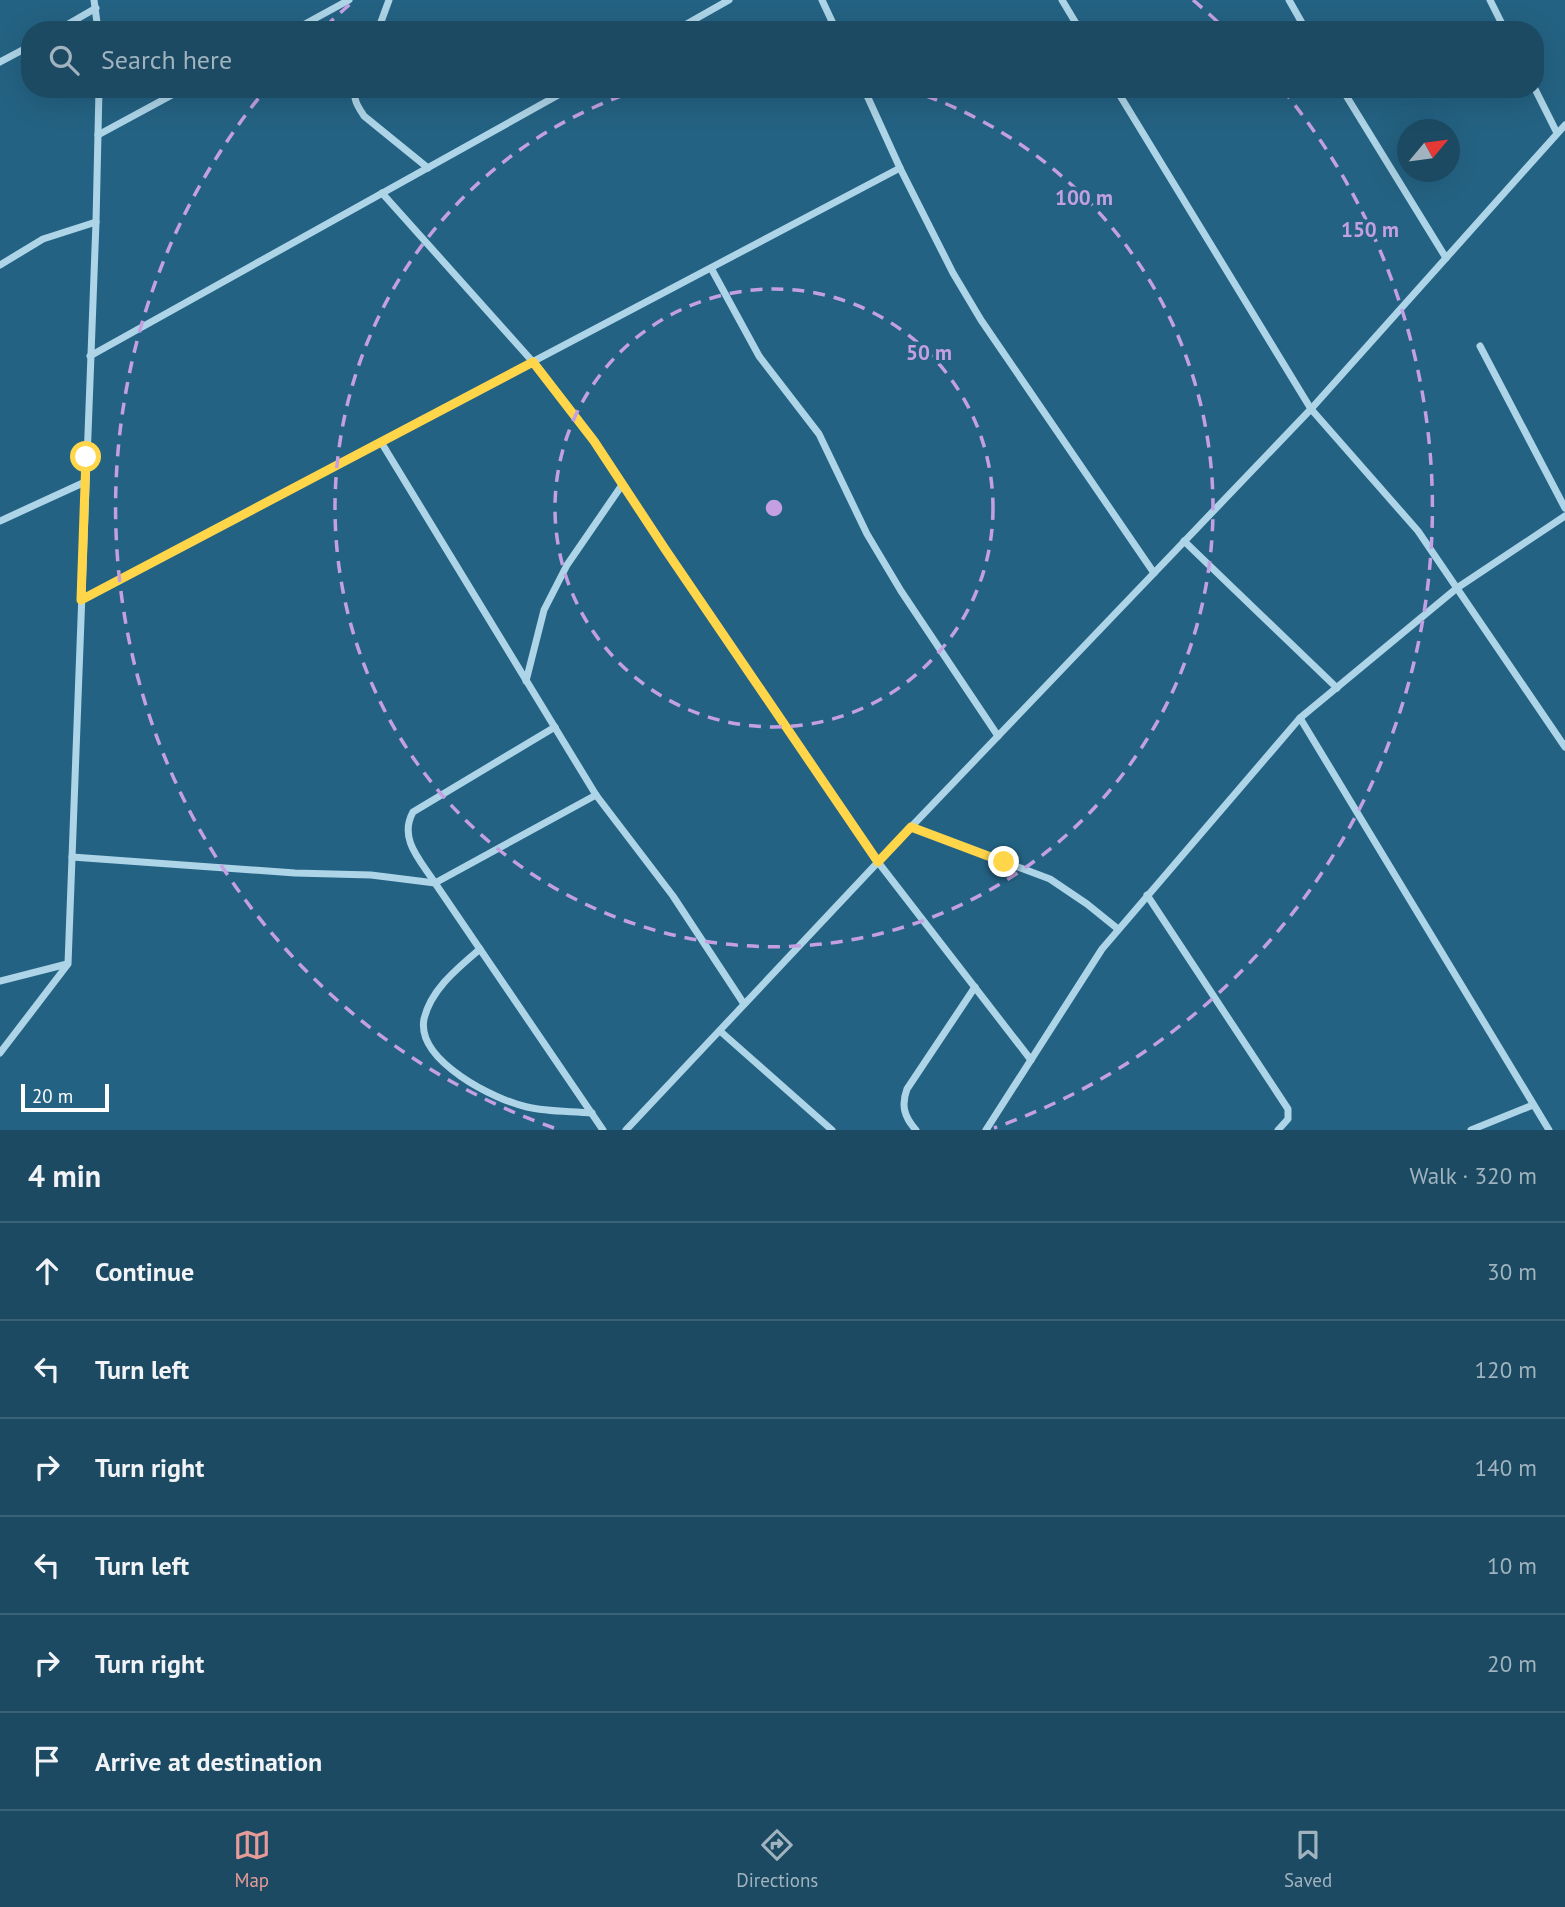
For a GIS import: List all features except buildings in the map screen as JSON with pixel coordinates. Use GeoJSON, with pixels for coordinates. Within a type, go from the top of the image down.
{"type":"FeatureCollection","features":[{"type":"Feature","properties":{"kind":"street"},"geometry":{"type":"LineString","coordinates":[[310,21],[349,0]]}},
{"type":"Feature","properties":{"kind":"street"},"geometry":{"type":"LineString","coordinates":[[381,21],[389,0]]}},
{"type":"Feature","properties":{"kind":"street"},"geometry":{"type":"LineString","coordinates":[[692,21],[729,0]]}},
{"type":"Feature","properties":{"kind":"street"},"geometry":{"type":"LineString","coordinates":[[822,0],[832,21]]}},
{"type":"Feature","properties":{"kind":"street"},"geometry":{"type":"LineString","coordinates":[[1062,0],[1075,21]]}},
{"type":"Feature","properties":{"kind":"street"},"geometry":{"type":"LineString","coordinates":[[1289,0],[1301,21]]}},
{"type":"Feature","properties":{"kind":"street"},"geometry":{"type":"LineString","coordinates":[[1490,0],[1500,21]]}},
{"type":"Feature","properties":{"kind":"street"},"geometry":{"type":"LineString","coordinates":[[71,21],[95,4]]}},
{"type":"Feature","properties":{"kind":"street"},"geometry":{"type":"LineString","coordinates":[[0,62],[21,51]]}},
{"type":"Feature","properties":{"kind":"street"},"geometry":{"type":"LineString","coordinates":[[0,1053],[68,964],[99,98]]}},
{"type":"Feature","properties":{"kind":"street"},"geometry":{"type":"LineString","coordinates":[[98,135],[166,98]]}},
{"type":"Feature","properties":{"kind":"street"},"geometry":{"type":"LineString","coordinates":[[357,98],[357,105],[364,116],[428,168]]}},
{"type":"Feature","properties":{"kind":"street"},"geometry":{"type":"LineString","coordinates":[[90,356],[553,98]]}},
{"type":"Feature","properties":{"kind":"street"},"geometry":{"type":"LineString","coordinates":[[868,98],[953,273],[981,320],[1154,573]]}},
{"type":"Feature","properties":{"kind":"street"},"geometry":{"type":"LineString","coordinates":[[1121,98],[1311,409],[1418,531],[1565,747]]}},
{"type":"Feature","properties":{"kind":"street"},"geometry":{"type":"LineString","coordinates":[[1348,98],[1446,258]]}},
{"type":"Feature","properties":{"kind":"street"},"geometry":{"type":"LineString","coordinates":[[1540,98],[1557,133]]}},
{"type":"Feature","properties":{"kind":"street"},"geometry":{"type":"LineString","coordinates":[[626,1130],[1311,409],[1565,125]]}},
{"type":"Feature","properties":{"kind":"street"},"geometry":{"type":"LineString","coordinates":[[81,600],[900,168]]}},
{"type":"Feature","properties":{"kind":"street"},"geometry":{"type":"LineString","coordinates":[[382,193],[533,362],[594,441],[878,862],[1031,1060]]}},
{"type":"Feature","properties":{"kind":"street"},"geometry":{"type":"LineString","coordinates":[[0,265],[43,239],[96,222]]}},
{"type":"Feature","properties":{"kind":"street"},"geometry":{"type":"LineString","coordinates":[[711,268],[759,356],[818,433],[867,534],[901,591],[998,736]]}},
{"type":"Feature","properties":{"kind":"street"},"geometry":{"type":"LineString","coordinates":[[1480,346],[1565,508]]}},
{"type":"Feature","properties":{"kind":"street"},"geometry":{"type":"LineString","coordinates":[[381,442],[596,795],[673,896],[744,1004]]}},
{"type":"Feature","properties":{"kind":"street"},"geometry":{"type":"LineString","coordinates":[[0,521],[85,482]]}},
{"type":"Feature","properties":{"kind":"street"},"geometry":{"type":"LineString","coordinates":[[526,681],[544,610],[567,565],[622,485]]}},
{"type":"Feature","properties":{"kind":"street"},"geometry":{"type":"LineString","coordinates":[[986,1130],[1102,949],[1300,719],[1457,588],[1565,516]]}},
{"type":"Feature","properties":{"kind":"street"},"geometry":{"type":"LineString","coordinates":[[1184,541],[1337,688]]}},
{"type":"Feature","properties":{"kind":"street"},"geometry":{"type":"LineString","coordinates":[[1300,719],[1549,1130]]}},
{"type":"Feature","properties":{"kind":"street"},"geometry":{"type":"LineString","coordinates":[[555,727],[413,812],[406,831],[435,883],[603,1130]]}},
{"type":"Feature","properties":{"kind":"street"},"geometry":{"type":"LineString","coordinates":[[72,858],[295,873],[371,875],[435,883],[596,795]]}},
{"type":"Feature","properties":{"kind":"street"},"geometry":{"type":"LineString","coordinates":[[911,827],[1050,879],[1118,929]]}},
{"type":"Feature","properties":{"kind":"street"},"geometry":{"type":"LineString","coordinates":[[1147,895],[1288,1109],[1288,1119],[1278,1130]]}},
{"type":"Feature","properties":{"kind":"street"},"geometry":{"type":"LineString","coordinates":[[480,949],[447,978],[431,1002],[424,1022],[428,1043],[440,1061],[463,1078],[527,1107],[592,1113]]}},
{"type":"Feature","properties":{"kind":"street"},"geometry":{"type":"LineString","coordinates":[[0,981],[68,964]]}},
{"type":"Feature","properties":{"kind":"street"},"geometry":{"type":"LineString","coordinates":[[916,1130],[909,1123],[904,1110],[903,1100],[907,1089],[975,987]]}},
{"type":"Feature","properties":{"kind":"street"},"geometry":{"type":"LineString","coordinates":[[720,1031],[832,1130]]}},
{"type":"Feature","properties":{"kind":"street"},"geometry":{"type":"LineString","coordinates":[[1471,1130],[1533,1105]]}},
{"type":"Feature","properties":{"kind":"route"},"geometry":{"type":"LineString","coordinates":[[86,457],[81,600],[533,362],[594,441],[878,862],[911,827],[1004,862]]}}]}
